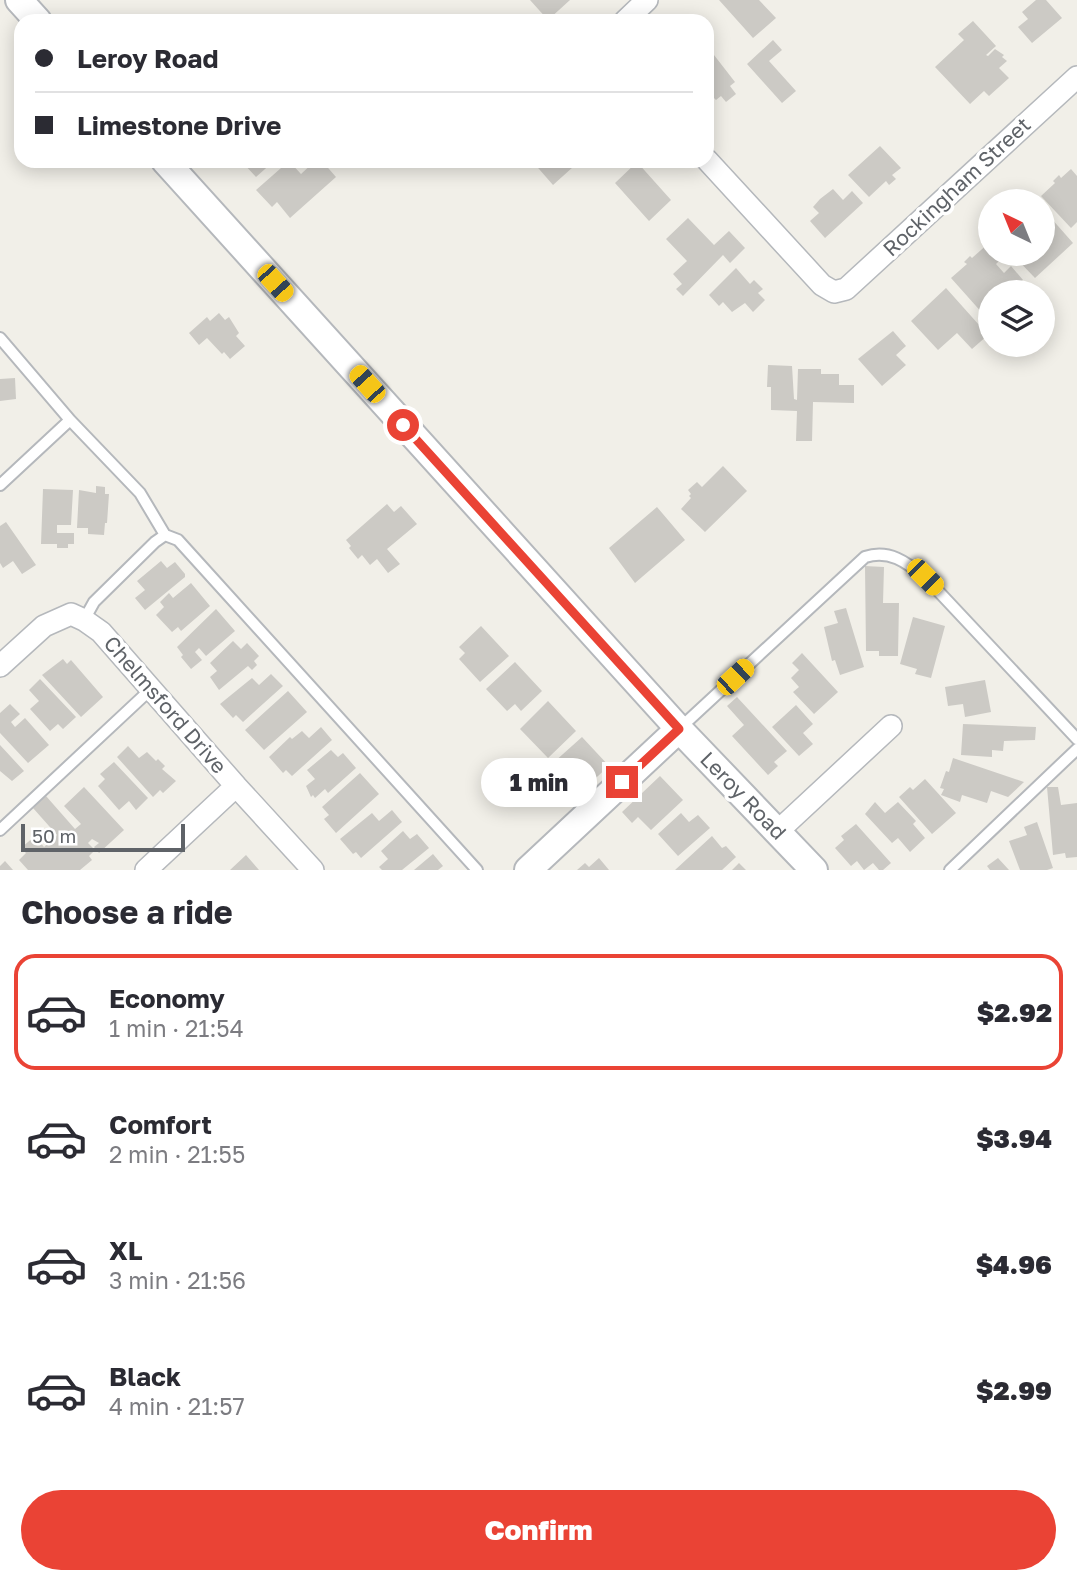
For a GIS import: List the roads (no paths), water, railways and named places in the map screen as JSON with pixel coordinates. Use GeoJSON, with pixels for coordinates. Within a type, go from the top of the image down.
{"type":"FeatureCollection","features":[{"type":"Feature","properties":{"kind":"street"},"geometry":{"type":"LineString","coordinates":[[19,0],[32,14]]}},
{"type":"Feature","properties":{"kind":"street"},"geometry":{"type":"LineString","coordinates":[[632,14],[647,0]]}},
{"type":"Feature","properties":{"kind":"street","name":"Rockingham Street"},"geometry":{"type":"LineString","coordinates":[[714,168],[822,285],[834,292],[846,289],[1077,77]]}},
{"type":"Feature","properties":{"kind":"street","name":"Leroy Road"},"geometry":{"type":"LineString","coordinates":[[171,168],[679,729],[814,870]]}},
{"type":"Feature","properties":{"kind":"street","name":"Chelmsford Drive"},"geometry":{"type":"LineString","coordinates":[[0,666],[44,626],[71,614],[84,620],[101,632],[313,870]]}},
{"type":"Feature","properties":{"kind":"street"},"geometry":{"type":"LineString","coordinates":[[777,832],[891,726]]}},
{"type":"Feature","properties":{"kind":"street"},"geometry":{"type":"LineString","coordinates":[[528,870],[679,729]]}},
{"type":"Feature","properties":{"kind":"street"},"geometry":{"type":"LineString","coordinates":[[146,870],[236,786]]}},
{"type":"Feature","properties":{"kind":"lane"},"geometry":{"type":"LineString","coordinates":[[0,338],[70,420],[140,493],[165,535],[178,540],[477,870]]}},
{"type":"Feature","properties":{"kind":"lane"},"geometry":{"type":"LineString","coordinates":[[0,485],[70,420]]}},
{"type":"Feature","properties":{"kind":"lane"},"geometry":{"type":"LineString","coordinates":[[84,620],[94,602],[165,535]]}},
{"type":"Feature","properties":{"kind":"lane"},"geometry":{"type":"LineString","coordinates":[[679,729],[865,557],[878,553],[904,561],[925,577],[1077,739]]}},
{"type":"Feature","properties":{"kind":"lane"},"geometry":{"type":"LineString","coordinates":[[0,830],[151,689]]}},
{"type":"Feature","properties":{"kind":"lane"},"geometry":{"type":"LineString","coordinates":[[950,870],[1077,749]]}}]}
